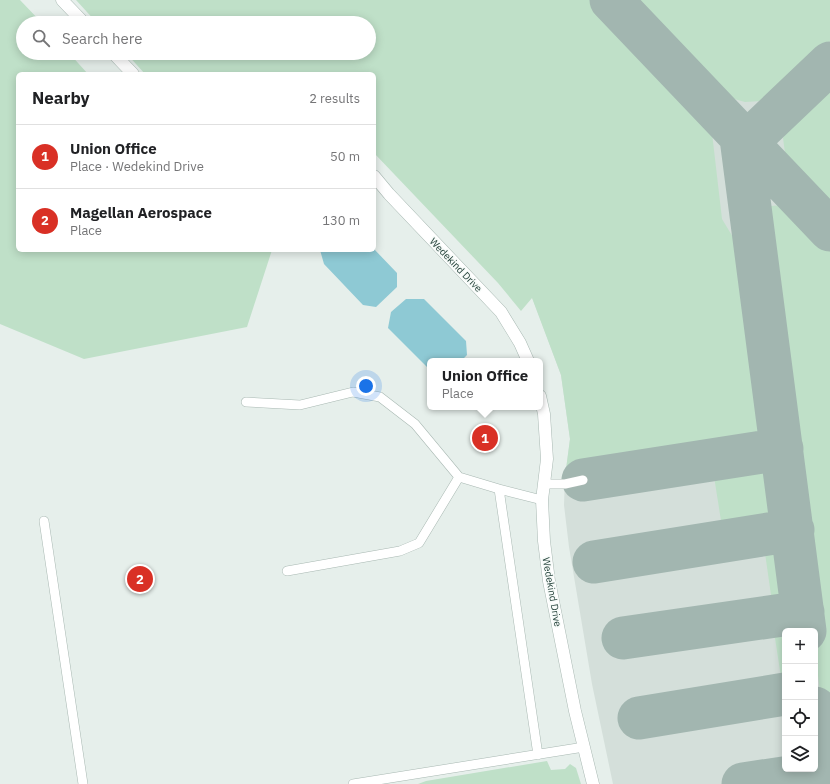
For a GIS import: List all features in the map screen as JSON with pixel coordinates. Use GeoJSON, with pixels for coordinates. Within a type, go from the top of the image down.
{"type":"FeatureCollection","features":[{"type":"Feature","properties":{"kind":"street"},"geometry":{"type":"LineString","coordinates":[[62,0],[77,16]]}},
{"type":"Feature","properties":{"kind":"street"},"geometry":{"type":"LineString","coordinates":[[120,60],[131,72]]}},
{"type":"Feature","properties":{"kind":"street","name":"Wedekind Drive"},"geometry":{"type":"LineString","coordinates":[[376,178],[501,312],[520,343],[527,358]]}},
{"type":"Feature","properties":{"kind":"street","name":"Wedekind Drive"},"geometry":{"type":"LineString","coordinates":[[543,410],[547,459],[542,500],[544,541],[549,581],[575,711],[593,784]]}},
{"type":"Feature","properties":{"kind":"lane"},"geometry":{"type":"LineString","coordinates":[[246,402],[300,405],[353,392],[380,397],[415,424],[459,477],[542,500]]}},
{"type":"Feature","properties":{"kind":"lane"},"geometry":{"type":"LineString","coordinates":[[287,571],[400,551],[419,542],[459,477]]}},
{"type":"Feature","properties":{"kind":"lane"},"geometry":{"type":"LineString","coordinates":[[544,484],[565,484],[583,480]]}},
{"type":"Feature","properties":{"kind":"lane"},"geometry":{"type":"LineString","coordinates":[[499,489],[538,754]]}},
{"type":"Feature","properties":{"kind":"lane"},"geometry":{"type":"LineString","coordinates":[[44,521],[84,784]]}},
{"type":"Feature","properties":{"kind":"lane"},"geometry":{"type":"LineString","coordinates":[[353,784],[584,747]]}},
{"type":"Feature","properties":{"kind":"shaded area"},"geometry":{"type":"Polygon","coordinates":[[[317,0],[830,0],[830,784],[613,784],[592,684],[569,547],[564,505],[565,477],[570,439],[561,375],[532,297],[374,60],[376,60],[376,16],[353,16],[317,0]]]}},
{"type":"Feature","properties":{"kind":"green space"},"geometry":{"type":"Polygon","coordinates":[[[0,0],[20,0],[35,16],[16,16],[16,60],[75,60],[86,72],[16,72],[16,252],[271,252],[247,327],[84,359],[0,324],[0,0]]]}},
{"type":"Feature","properties":{"kind":"green space"},"geometry":{"type":"Polygon","coordinates":[[[76,0],[591,0],[707,122],[712,133],[722,219],[748,262],[771,437],[766,444],[565,477],[570,439],[561,375],[532,298],[521,311],[498,283],[376,155],[376,72],[143,72],[132,60],[376,60],[376,16],[91,16],[76,0]]]}},
{"type":"Feature","properties":{"kind":"green space"},"geometry":{"type":"Polygon","coordinates":[[[635,0],[830,0],[830,41],[775,94],[762,101],[745,102],[727,97],[635,0]]]}},
{"type":"Feature","properties":{"kind":"green space"},"geometry":{"type":"Polygon","coordinates":[[[830,85],[830,206],[790,164],[785,153],[783,138],[793,121],[830,85]]]}},
{"type":"Feature","properties":{"kind":"green space"},"geometry":{"type":"Polygon","coordinates":[[[783,205],[794,212],[830,250],[830,770],[818,676],[818,628],[812,628],[761,222],[764,213],[771,206],[783,205]]]}},
{"type":"Feature","properties":{"kind":"green space"},"geometry":{"type":"Polygon","coordinates":[[[766,460],[775,464],[783,520],[779,525],[712,536],[711,528],[722,527],[713,470],[766,460]]]}},
{"type":"Feature","properties":{"kind":"green space"},"geometry":{"type":"Polygon","coordinates":[[[779,541],[786,544],[793,599],[788,607],[773,609],[765,553],[755,554],[755,549],[756,546],[779,541]]]}},
{"type":"Feature","properties":{"kind":"green space"},"geometry":{"type":"Polygon","coordinates":[[[788,622],[796,625],[796,628],[782,628],[782,690],[774,691],[772,679],[781,677],[773,625],[788,622]]]}},
{"type":"Feature","properties":{"kind":"green space"},"geometry":{"type":"Polygon","coordinates":[[[547,761],[551,770],[565,769],[570,764],[576,768],[581,784],[418,784],[426,781],[547,761]]]}},
{"type":"Feature","properties":{"kind":"water"},"geometry":{"type":"Polygon","coordinates":[[[376,251],[397,273],[397,287],[376,307],[363,305],[324,264],[321,252],[376,251]]]}},
{"type":"Feature","properties":{"kind":"water"},"geometry":{"type":"Polygon","coordinates":[[[406,299],[424,299],[466,341],[467,355],[464,358],[427,358],[427,367],[388,328],[391,312],[406,299]]]}},
{"type":"Feature","properties":{"kind":"taxiway"},"geometry":{"type":"LineString","coordinates":[[611,0],[830,230]]}},
{"type":"Feature","properties":{"kind":"taxiway"},"geometry":{"type":"LineString","coordinates":[[746,143],[830,63]]}},
{"type":"Feature","properties":{"kind":"taxiway"},"geometry":{"type":"LineString","coordinates":[[741,138],[805,628]]}},
{"type":"Feature","properties":{"kind":"taxiway"},"geometry":{"type":"LineString","coordinates":[[583,480],[782,449]]}},
{"type":"Feature","properties":{"kind":"taxiway"},"geometry":{"type":"LineString","coordinates":[[594,562],[793,530]]}},
{"type":"Feature","properties":{"kind":"taxiway"},"geometry":{"type":"LineString","coordinates":[[623,638],[803,612]]}},
{"type":"Feature","properties":{"kind":"taxiway"},"geometry":{"type":"LineString","coordinates":[[639,718],[782,694]]}},
{"type":"Feature","properties":{"kind":"taxiway"},"geometry":{"type":"LineString","coordinates":[[818,731],[825,784]]}},
{"type":"Feature","properties":{"kind":"taxiway"},"geometry":{"type":"LineString","coordinates":[[743,784],[823,772]]}},
{"type":"Feature","properties":{"kind":"place","name":"Union Office"},"geometry":{"type":"Point","coordinates":[485,438]}},
{"type":"Feature","properties":{"kind":"place","name":"Magellan Aerospace"},"geometry":{"type":"Point","coordinates":[140,579]}}]}
